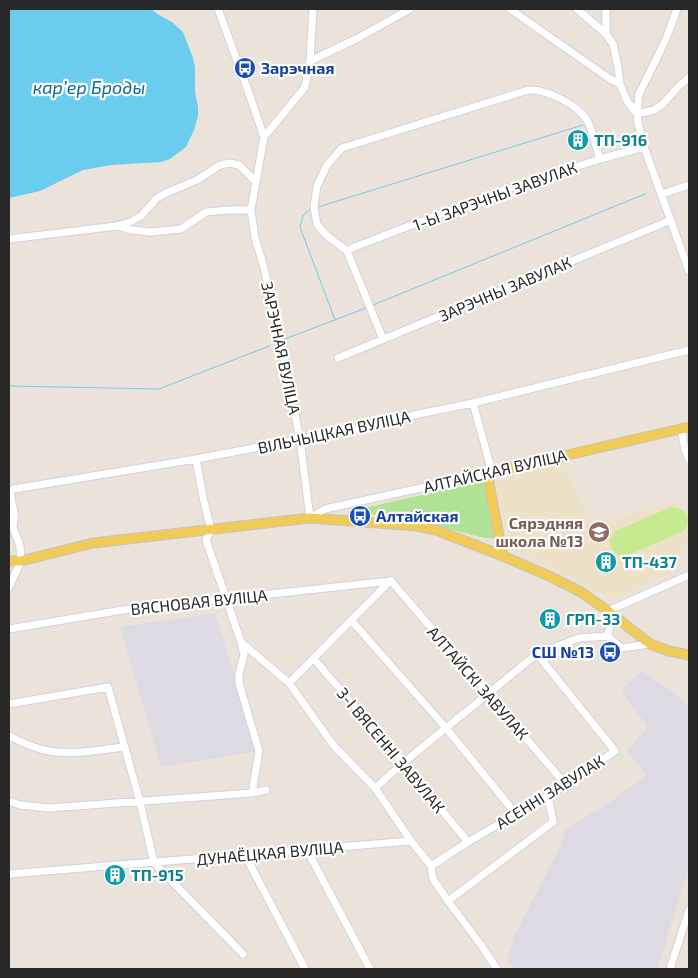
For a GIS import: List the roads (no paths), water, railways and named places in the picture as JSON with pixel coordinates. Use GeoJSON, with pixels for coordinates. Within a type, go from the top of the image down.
{"type":"FeatureCollection","features":[{"type":"Feature","properties":{"kind":"main road","name":"АЛТАЙСКАЯ ВУЛІЦА"},"geometry":{"type":"LineString","coordinates":[[491,473],[685,428]]}},
{"type":"Feature","properties":{"kind":"main road"},"geometry":{"type":"LineString","coordinates":[[491,473],[489,484],[503,556]]}},
{"type":"Feature","properties":{"kind":"main road","name":"АЛТАЙСКАЯ ВУЛІЦА"},"geometry":{"type":"LineString","coordinates":[[9,561],[21,561],[93,543],[310,518],[417,526],[436,530],[549,576],[581,592],[650,644],[669,651],[689,655]]}},
{"type":"Feature","properties":{"kind":"street"},"geometry":{"type":"LineString","coordinates":[[218,9],[246,82],[264,137]]}},
{"type":"Feature","properties":{"kind":"street","name":"ЗАРЭЧНАЯ ВУЛІЦА"},"geometry":{"type":"LineString","coordinates":[[310,518],[300,440],[279,332],[255,238],[251,210],[264,137],[305,87],[310,60],[313,9]]}},
{"type":"Feature","properties":{"kind":"street"},"geometry":{"type":"LineString","coordinates":[[310,60],[358,38],[410,9]]}},
{"type":"Feature","properties":{"kind":"street"},"geometry":{"type":"LineString","coordinates":[[510,9],[610,79],[620,84]]}},
{"type":"Feature","properties":{"kind":"street"},"geometry":{"type":"LineString","coordinates":[[577,9],[606,34],[612,44],[620,84],[626,100],[637,114]]}},
{"type":"Feature","properties":{"kind":"street"},"geometry":{"type":"LineString","coordinates":[[606,9],[606,34]]}},
{"type":"Feature","properties":{"kind":"street"},"geometry":{"type":"LineString","coordinates":[[676,9],[666,39],[639,94],[637,114],[644,147],[689,271]]}},
{"type":"Feature","properties":{"kind":"street"},"geometry":{"type":"LineString","coordinates":[[637,114],[654,110],[689,78]]}},
{"type":"Feature","properties":{"kind":"street"},"geometry":{"type":"LineString","coordinates":[[383,340],[347,251],[325,234],[317,224],[314,207],[317,186],[327,165],[342,148],[528,90],[534,90],[550,93],[582,113],[588,122],[600,159]]}},
{"type":"Feature","properties":{"kind":"street","name":"1-Ы ЗАРЭЧНЫ ЗАВУЛАК"},"geometry":{"type":"LineString","coordinates":[[347,251],[492,194],[600,159],[644,147]]}},
{"type":"Feature","properties":{"kind":"street"},"geometry":{"type":"LineString","coordinates":[[9,239],[117,226],[130,222],[141,216],[157,198],[197,180],[220,165],[230,163],[239,165],[256,182]]}},
{"type":"Feature","properties":{"kind":"street"},"geometry":{"type":"LineString","coordinates":[[662,194],[689,184]]}},
{"type":"Feature","properties":{"kind":"street"},"geometry":{"type":"LineString","coordinates":[[117,226],[150,232],[180,229],[206,212],[251,210]]}},
{"type":"Feature","properties":{"kind":"street","name":"ЗАРЭЧНЫ ЗАВУЛАК"},"geometry":{"type":"LineString","coordinates":[[338,358],[671,220]]}},
{"type":"Feature","properties":{"kind":"street","name":"ВІЛЬЧЫЦКАЯ ВУЛІЦА"},"geometry":{"type":"LineString","coordinates":[[13,525],[14,511],[10,494],[14,489],[196,460],[387,424],[414,415],[473,403],[689,350]]}},
{"type":"Feature","properties":{"kind":"street"},"geometry":{"type":"LineString","coordinates":[[473,403],[491,473]]}},
{"type":"Feature","properties":{"kind":"street","name":"АЛТАЙСКАЯ ВУЛІЦА"},"geometry":{"type":"LineString","coordinates":[[685,428],[685,450],[689,460]]}},
{"type":"Feature","properties":{"kind":"street"},"geometry":{"type":"LineString","coordinates":[[196,460],[211,530],[206,540],[244,654],[239,674],[239,683],[259,751],[252,793]]}},
{"type":"Feature","properties":{"kind":"street","name":"АЛТАЙСКАЯ ВУЛІЦА"},"geometry":{"type":"LineString","coordinates":[[310,518],[325,509],[491,473]]}},
{"type":"Feature","properties":{"kind":"street"},"geometry":{"type":"LineString","coordinates":[[9,516],[20,546],[21,561],[9,587]]}},
{"type":"Feature","properties":{"kind":"street"},"geometry":{"type":"LineString","coordinates":[[608,611],[689,575]]}},
{"type":"Feature","properties":{"kind":"street"},"geometry":{"type":"LineString","coordinates":[[289,683],[391,580]]}},
{"type":"Feature","properties":{"kind":"street","name":"ВЯСНОВАЯ ВУЛІЦА"},"geometry":{"type":"LineString","coordinates":[[9,629],[123,610],[391,580]]}},
{"type":"Feature","properties":{"kind":"street","name":"АЛТАЙСКІ ЗАВУЛАК"},"geometry":{"type":"LineString","coordinates":[[391,580],[566,785]]}},
{"type":"Feature","properties":{"kind":"street"},"geometry":{"type":"LineString","coordinates":[[607,636],[610,627],[617,619]]}},
{"type":"Feature","properties":{"kind":"street"},"geometry":{"type":"LineString","coordinates":[[351,620],[446,728],[516,814]]}},
{"type":"Feature","properties":{"kind":"street"},"geometry":{"type":"LineString","coordinates":[[375,788],[537,654],[579,638],[607,636],[621,648],[650,644]]}},
{"type":"Feature","properties":{"kind":"street"},"geometry":{"type":"LineString","coordinates":[[241,642],[289,683],[334,746],[375,788],[430,866],[434,880],[448,901],[498,969]]}},
{"type":"Feature","properties":{"kind":"street","name":"АСЕННІ ЗАВУЛАК"},"geometry":{"type":"LineString","coordinates":[[430,866],[566,785],[615,751],[537,654]]}},
{"type":"Feature","properties":{"kind":"street","name":"3-І ВЯСЕННІ ЗАВУЛАК"},"geometry":{"type":"LineString","coordinates":[[314,659],[468,842]]}},
{"type":"Feature","properties":{"kind":"street"},"geometry":{"type":"LineString","coordinates":[[9,704],[108,688],[140,802],[154,863],[244,954]]}},
{"type":"Feature","properties":{"kind":"street"},"geometry":{"type":"LineString","coordinates":[[9,736],[48,751],[68,753],[124,747]]}},
{"type":"Feature","properties":{"kind":"street"},"geometry":{"type":"LineString","coordinates":[[9,801],[20,805],[49,808],[252,793],[266,790]]}},
{"type":"Feature","properties":{"kind":"street"},"geometry":{"type":"LineString","coordinates":[[448,901],[553,822],[548,796]]}},
{"type":"Feature","properties":{"kind":"street","name":"ДУНАЁЦКАЯ ВУЛІЦА"},"geometry":{"type":"LineString","coordinates":[[9,874],[411,841]]}},
{"type":"Feature","properties":{"kind":"street"},"geometry":{"type":"LineString","coordinates":[[307,850],[370,969]]}},
{"type":"Feature","properties":{"kind":"street"},"geometry":{"type":"LineString","coordinates":[[245,855],[305,969]]}},
{"type":"Feature","properties":{"kind":"street"},"geometry":{"type":"LineString","coordinates":[[670,969],[689,916]]}},
{"type":"Feature","properties":{"kind":"water","name":"карʼер Броды"},"geometry":{"type":"Polygon","coordinates":[[[9,9],[151,9],[172,22],[183,32],[195,67],[195,92],[198,116],[186,147],[170,159],[161,162],[111,165],[83,170],[40,191],[9,198],[9,9]]]}},
{"type":"Feature","properties":{"kind":"waterway"},"geometry":{"type":"LineString","coordinates":[[318,207],[583,125]]}},
{"type":"Feature","properties":{"kind":"waterway"},"geometry":{"type":"LineString","coordinates":[[373,305],[645,194]]}},
{"type":"Feature","properties":{"kind":"waterway"},"geometry":{"type":"LineString","coordinates":[[309,210],[303,216],[300,227],[335,320]]}},
{"type":"Feature","properties":{"kind":"waterway"},"geometry":{"type":"LineString","coordinates":[[285,339],[366,308]]}},
{"type":"Feature","properties":{"kind":"waterway"},"geometry":{"type":"LineString","coordinates":[[9,386],[159,389],[269,346]]}},
{"type":"Feature","properties":{"kind":"place","name":"Зарэчная"},"geometry":{"type":"Point","coordinates":[245,68]}},
{"type":"Feature","properties":{"kind":"place","name":"ТП-916"},"geometry":{"type":"Point","coordinates":[578,140]}},
{"type":"Feature","properties":{"kind":"place","name":"Алтайская"},"geometry":{"type":"Point","coordinates":[360,516]}},
{"type":"Feature","properties":{"kind":"place","name":"Сярэдняя школа №13"},"geometry":{"type":"Point","coordinates":[599,532]}},
{"type":"Feature","properties":{"kind":"place","name":"ТП-437"},"geometry":{"type":"Point","coordinates":[606,562]}},
{"type":"Feature","properties":{"kind":"place","name":"ГРП-33"},"geometry":{"type":"Point","coordinates":[550,619]}},
{"type":"Feature","properties":{"kind":"place","name":"СШ №13"},"geometry":{"type":"Point","coordinates":[610,652]}},
{"type":"Feature","properties":{"kind":"place","name":"ТП-915"},"geometry":{"type":"Point","coordinates":[115,875]}}]}
